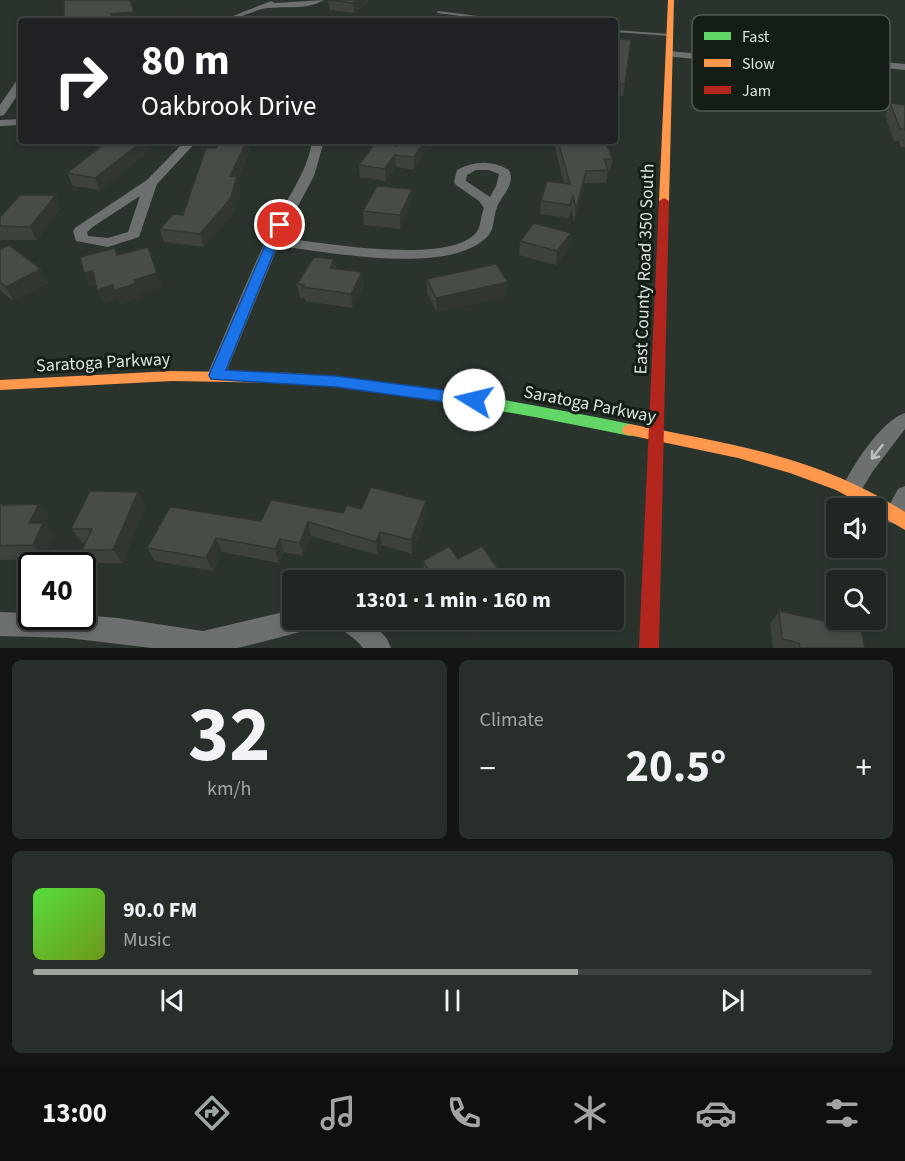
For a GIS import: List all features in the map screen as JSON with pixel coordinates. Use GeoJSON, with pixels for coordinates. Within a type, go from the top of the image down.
{"type":"FeatureCollection","features":[{"type":"Feature","properties":{"kind":"street"},"geometry":{"type":"LineString","coordinates":[[232,18],[281,0]]}},
{"type":"Feature","properties":{"kind":"street"},"geometry":{"type":"LineString","coordinates":[[260,7],[310,3],[320,0]]}},
{"type":"Feature","properties":{"kind":"street","name":"East County Road 350 South"},"geometry":{"type":"LineString","coordinates":[[649,648],[671,0]]}},
{"type":"Feature","properties":{"kind":"street"},"geometry":{"type":"LineString","coordinates":[[669,46],[692,51]]}},
{"type":"Feature","properties":{"kind":"street"},"geometry":{"type":"LineString","coordinates":[[890,61],[905,62]]}},
{"type":"Feature","properties":{"kind":"street"},"geometry":{"type":"LineString","coordinates":[[890,65],[905,67]]}},
{"type":"Feature","properties":{"kind":"street"},"geometry":{"type":"LineString","coordinates":[[0,113],[18,86]]}},
{"type":"Feature","properties":{"kind":"street"},"geometry":{"type":"LineString","coordinates":[[0,123],[18,122]]}},
{"type":"Feature","properties":{"kind":"street"},"geometry":{"type":"LineString","coordinates":[[151,183],[134,234],[119,242],[98,244],[81,238],[80,231],[89,223],[151,183],[188,144]]}},
{"type":"Feature","properties":{"kind":"street"},"geometry":{"type":"LineString","coordinates":[[216,375],[280,225],[315,164],[318,144]]}},
{"type":"Feature","properties":{"kind":"street"},"geometry":{"type":"LineString","coordinates":[[273,241],[406,255],[438,255],[455,251],[477,239],[483,233],[490,207]]}},
{"type":"Feature","properties":{"kind":"street","name":"Saratoga Parkway"},"geometry":{"type":"LineString","coordinates":[[0,386],[75,378],[216,375],[336,382],[452,396],[656,435],[780,462],[852,488],[900,518]]}},
{"type":"Feature","properties":{"kind":"street"},"geometry":{"type":"LineString","coordinates":[[852,488],[866,465],[898,423],[905,420]]}},
{"type":"Feature","properties":{"kind":"street"},"geometry":{"type":"LineString","coordinates":[[900,518],[905,495]]}},
{"type":"Feature","properties":{"kind":"street"},"geometry":{"type":"LineString","coordinates":[[0,624],[88,627],[206,646],[282,626]]}},
{"type":"Feature","properties":{"kind":"street"},"geometry":{"type":"LineString","coordinates":[[365,630],[378,648]]}},
{"type":"Feature","properties":{"kind":"lane"},"geometry":{"type":"LineString","coordinates":[[438,12],[486,18]]}},
{"type":"Feature","properties":{"kind":"lane"},"geometry":{"type":"LineString","coordinates":[[618,32],[669,46]]}},
{"type":"Feature","properties":{"kind":"building"},"geometry":{"type":"Polygon","coordinates":[[[64,0],[130,0],[134,12],[111,14],[113,18],[64,18],[64,0]]]}},
{"type":"Feature","properties":{"kind":"building"},"geometry":{"type":"Polygon","coordinates":[[[328,0],[357,0],[353,3],[328,0]]]}},
{"type":"Feature","properties":{"kind":"building"},"geometry":{"type":"Polygon","coordinates":[[[618,38],[631,40],[625,84],[618,83],[618,38]]]}},
{"type":"Feature","properties":{"kind":"building"},"geometry":{"type":"Polygon","coordinates":[[[890,103],[905,105],[905,130],[900,129],[890,103]]]}},
{"type":"Feature","properties":{"kind":"building"},"geometry":{"type":"Polygon","coordinates":[[[104,144],[139,144],[95,178],[67,173],[104,144]]]}},
{"type":"Feature","properties":{"kind":"building"},"geometry":{"type":"Polygon","coordinates":[[[218,144],[246,144],[230,176],[237,176],[231,198],[200,234],[160,229],[173,214],[183,215],[206,148],[216,148],[218,144]]]}},
{"type":"Feature","properties":{"kind":"building"},"geometry":{"type":"Polygon","coordinates":[[[374,144],[397,146],[423,144],[414,157],[395,155],[385,169],[359,165],[374,144]]]}},
{"type":"Feature","properties":{"kind":"building"},"geometry":{"type":"Polygon","coordinates":[[[559,144],[606,144],[613,159],[604,159],[608,170],[586,171],[576,209],[573,196],[570,205],[541,201],[547,181],[570,184],[559,144]]]}},
{"type":"Feature","properties":{"kind":"building"},"geometry":{"type":"Polygon","coordinates":[[[377,186],[412,189],[400,215],[363,211],[377,186]]]}},
{"type":"Feature","properties":{"kind":"building"},"geometry":{"type":"Polygon","coordinates":[[[20,195],[56,195],[30,227],[0,226],[0,217],[20,195]]]}},
{"type":"Feature","properties":{"kind":"building"},"geometry":{"type":"Polygon","coordinates":[[[534,223],[571,233],[557,251],[520,241],[534,223]]]}},
{"type":"Feature","properties":{"kind":"building"},"geometry":{"type":"Polygon","coordinates":[[[9,245],[41,269],[6,287],[0,282],[0,249],[9,245]]]}},
{"type":"Feature","properties":{"kind":"building"},"geometry":{"type":"Polygon","coordinates":[[[148,247],[157,273],[134,280],[135,284],[114,290],[113,285],[97,290],[93,271],[84,273],[80,257],[115,248],[117,255],[148,247]]]}},
{"type":"Feature","properties":{"kind":"building"},"geometry":{"type":"Polygon","coordinates":[[[314,257],[334,259],[330,268],[362,272],[351,294],[303,287],[304,285],[297,284],[314,257]]]}},
{"type":"Feature","properties":{"kind":"building"},"geometry":{"type":"Polygon","coordinates":[[[496,264],[508,282],[436,298],[427,279],[496,264]]]}},
{"type":"Feature","properties":{"kind":"building"},"geometry":{"type":"Polygon","coordinates":[[[371,487],[426,501],[411,540],[380,532],[376,542],[308,522],[300,543],[280,539],[275,549],[216,538],[206,558],[147,548],[170,507],[261,521],[271,500],[343,513],[347,505],[361,509],[371,487]]]}},
{"type":"Feature","properties":{"kind":"building"},"geometry":{"type":"Polygon","coordinates":[[[90,491],[138,492],[113,550],[82,550],[92,529],[71,529],[90,491]]]}},
{"type":"Feature","properties":{"kind":"building"},"geometry":{"type":"Polygon","coordinates":[[[39,504],[29,523],[43,523],[33,545],[0,546],[0,505],[39,504]]]}},
{"type":"Feature","properties":{"kind":"building"},"geometry":{"type":"Polygon","coordinates":[[[449,546],[458,559],[482,546],[499,570],[429,570],[423,561],[449,546]]]}},
{"type":"Feature","properties":{"kind":"building"},"geometry":{"type":"Polygon","coordinates":[[[779,611],[826,621],[826,630],[861,630],[865,648],[800,648],[799,643],[782,639],[779,611]]]}},
{"type":"Feature","properties":{"kind":"traffic: fast"},"geometry":{"type":"LineString","coordinates":[[294,378],[379,386],[463,398],[630,430]]}},
{"type":"Feature","properties":{"kind":"traffic: slow"},"geometry":{"type":"LineString","coordinates":[[664,201],[671,0]]}},
{"type":"Feature","properties":{"kind":"traffic: slow"},"geometry":{"type":"LineString","coordinates":[[0,385],[172,376],[294,378]]}},
{"type":"Feature","properties":{"kind":"traffic: slow"},"geometry":{"type":"LineString","coordinates":[[630,430],[738,452],[791,466],[850,489],[905,522]]}},
{"type":"Feature","properties":{"kind":"traffic: jam"},"geometry":{"type":"LineString","coordinates":[[649,648],[664,201]]}},
{"type":"Feature","properties":{"kind":"route"},"geometry":{"type":"LineString","coordinates":[[280,225],[216,375],[336,382],[474,400]]}}]}
